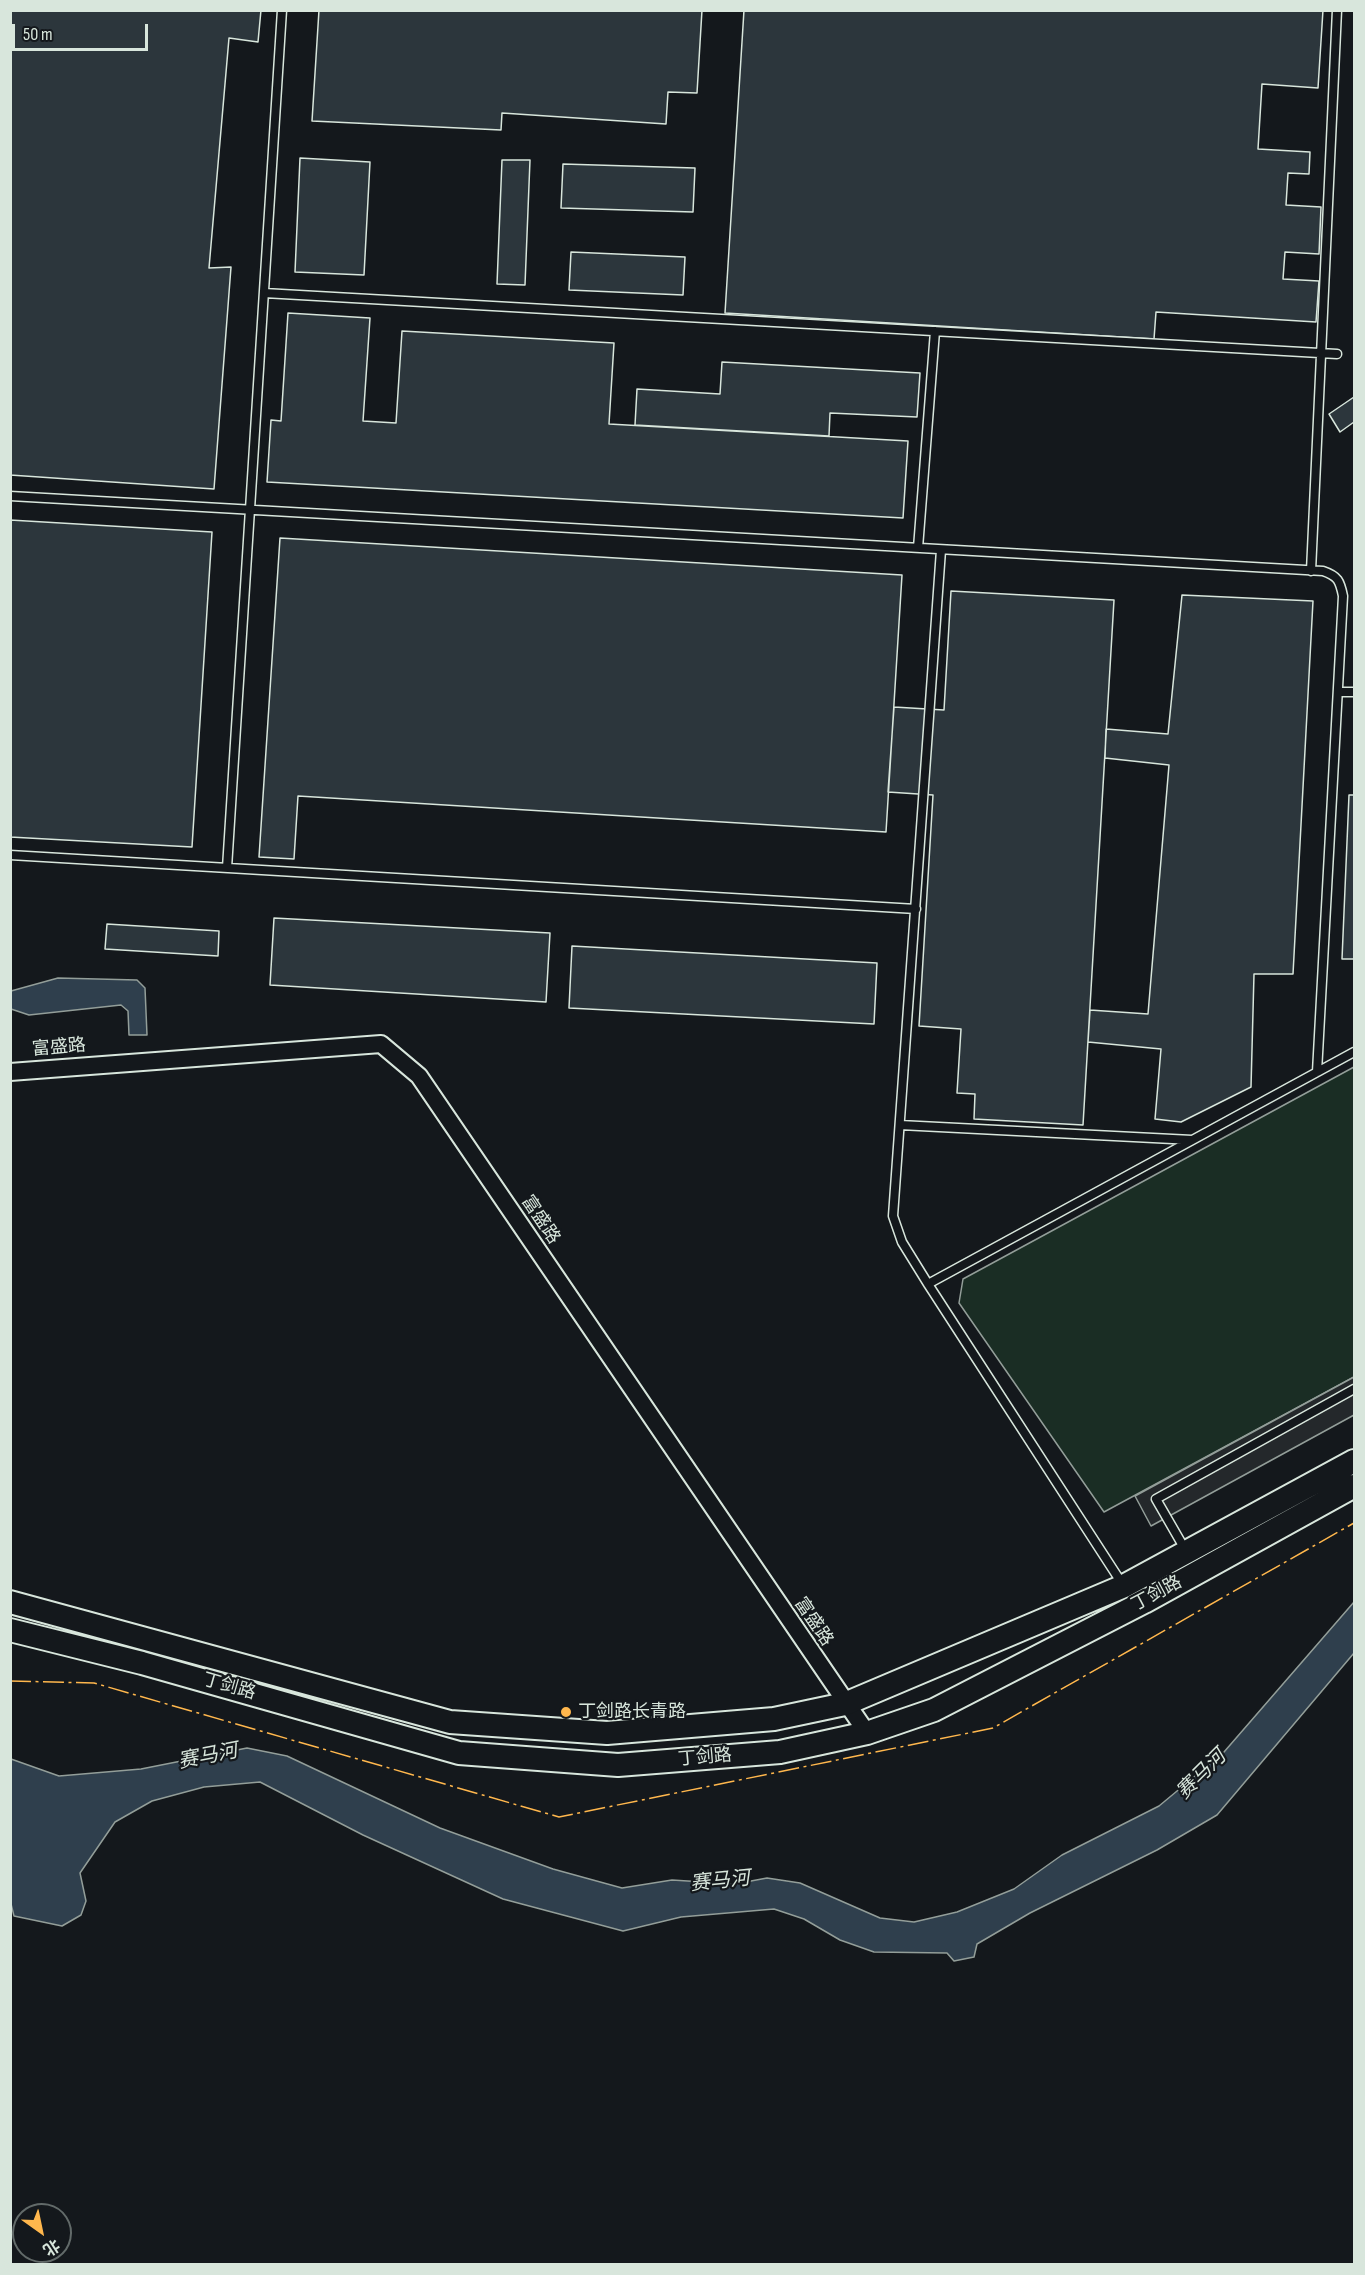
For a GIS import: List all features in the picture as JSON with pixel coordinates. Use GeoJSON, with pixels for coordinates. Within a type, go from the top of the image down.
{"type":"FeatureCollection","features":[{"type":"Feature","properties":{"kind":"main road","name":"丁剑路"},"geometry":{"type":"LineString","coordinates":[[10,1602],[450,1722],[607,1733],[774,1719],[845,1704],[1124,1586],[1354,1461]]}},
{"type":"Feature","properties":{"kind":"main road","name":"丁剑路"},"geometry":{"type":"LineString","coordinates":[[10,1630],[142,1663],[459,1753],[618,1765],[780,1752],[867,1733],[934,1710],[1144,1602],[1354,1486]]}},
{"type":"Feature","properties":{"kind":"street","name":"富盛路"},"geometry":{"type":"LineString","coordinates":[[10,1072],[381,1044],[418,1076],[845,1704],[867,1733]]}},
{"type":"Feature","properties":{"kind":"lane"},"geometry":{"type":"LineString","coordinates":[[227,868],[282,10]]}},
{"type":"Feature","properties":{"kind":"lane"},"geometry":{"type":"LineString","coordinates":[[1311,571],[1337,10]]}},
{"type":"Feature","properties":{"kind":"lane"},"geometry":{"type":"LineString","coordinates":[[264,293],[1337,354]]}},
{"type":"Feature","properties":{"kind":"lane"},"geometry":{"type":"LineString","coordinates":[[918,548],[935,331]]}},
{"type":"Feature","properties":{"kind":"lane"},"geometry":{"type":"LineString","coordinates":[[10,496],[1333,574],[1340,581],[1343,596],[1317,1072]]}},
{"type":"Feature","properties":{"kind":"lane"},"geometry":{"type":"LineString","coordinates":[[941,550],[893,1216],[902,1242],[928,1284],[1124,1586]]}},
{"type":"Feature","properties":{"kind":"lane"},"geometry":{"type":"LineString","coordinates":[[1338,692],[1354,692]]}},
{"type":"Feature","properties":{"kind":"lane"},"geometry":{"type":"LineString","coordinates":[[10,855],[916,909]]}},
{"type":"Feature","properties":{"kind":"lane"},"geometry":{"type":"LineString","coordinates":[[928,1284],[1354,1052]]}},
{"type":"Feature","properties":{"kind":"lane"},"geometry":{"type":"LineString","coordinates":[[900,1125],[1193,1140]]}},
{"type":"Feature","properties":{"kind":"lane"},"geometry":{"type":"LineString","coordinates":[[1186,1552],[1156,1499],[1354,1389]]}},
{"type":"Feature","properties":{"kind":"green space"},"geometry":{"type":"Polygon","coordinates":[[[1354,1067],[1354,1377],[1104,1512],[959,1303],[963,1279],[1354,1067]]]}},
{"type":"Feature","properties":{"kind":"shaded area"},"geometry":{"type":"Polygon","coordinates":[[[1354,1377],[1354,1415],[1151,1526],[1135,1496],[1354,1377]]]}},
{"type":"Feature","properties":{"kind":"water"},"geometry":{"type":"Polygon","coordinates":[[[58,978],[137,980],[145,988],[147,1035],[129,1035],[128,1011],[121,1005],[29,1015],[11,1009],[11,991],[58,978]]]}},
{"type":"Feature","properties":{"kind":"water","name":"赛马河"},"geometry":{"type":"Polygon","coordinates":[[[1354,1602],[1354,1653],[1217,1815],[1157,1850],[1030,1913],[977,1944],[974,1957],[954,1961],[947,1953],[874,1952],[840,1940],[804,1919],[774,1909],[681,1917],[623,1931],[503,1899],[363,1835],[260,1782],[204,1787],[152,1801],[115,1822],[80,1873],[86,1901],[81,1915],[62,1926],[14,1916],[11,1904],[11,1759],[59,1776],[141,1769],[247,1748],[287,1756],[440,1828],[553,1869],[622,1888],[672,1880],[735,1884],[767,1878],[800,1883],[880,1918],[914,1922],[957,1912],[1014,1889],[1062,1855],[1159,1806],[1224,1752],[1354,1602]]]}},
{"type":"Feature","properties":{"kind":"building"},"geometry":{"type":"Polygon","coordinates":[[[10,10],[261,10],[258,42],[229,38],[209,268],[231,267],[214,489],[10,475],[10,10]]]}},
{"type":"Feature","properties":{"kind":"building"},"geometry":{"type":"Polygon","coordinates":[[[319,10],[702,10],[697,93],[668,92],[666,124],[502,113],[501,130],[312,121],[319,10]]]}},
{"type":"Feature","properties":{"kind":"building"},"geometry":{"type":"Polygon","coordinates":[[[744,10],[1323,10],[1318,88],[1262,84],[1258,149],[1310,152],[1309,174],[1288,173],[1286,205],[1321,207],[1319,254],[1285,252],[1283,279],[1319,281],[1316,322],[1156,312],[1154,339],[725,313],[744,10]]]}},
{"type":"Feature","properties":{"kind":"building"},"geometry":{"type":"Polygon","coordinates":[[[300,158],[370,162],[364,275],[295,272],[300,158]]]}},
{"type":"Feature","properties":{"kind":"building"},"geometry":{"type":"Polygon","coordinates":[[[502,160],[530,160],[525,285],[497,284],[502,160]]]}},
{"type":"Feature","properties":{"kind":"building"},"geometry":{"type":"Polygon","coordinates":[[[563,164],[695,168],[693,212],[561,208],[563,164]]]}},
{"type":"Feature","properties":{"kind":"building"},"geometry":{"type":"Polygon","coordinates":[[[571,252],[685,257],[683,295],[569,290],[571,252]]]}},
{"type":"Feature","properties":{"kind":"building"},"geometry":{"type":"Polygon","coordinates":[[[288,313],[370,318],[363,421],[396,423],[402,331],[614,343],[609,424],[908,441],[903,518],[267,482],[271,420],[281,421],[288,313]]]}},
{"type":"Feature","properties":{"kind":"building"},"geometry":{"type":"Polygon","coordinates":[[[722,362],[920,373],[917,417],[830,413],[829,436],[635,425],[637,389],[720,394],[722,362]]]}},
{"type":"Feature","properties":{"kind":"building"},"geometry":{"type":"Polygon","coordinates":[[[1354,397],[1354,422],[1340,432],[1329,414],[1354,397]]]}},
{"type":"Feature","properties":{"kind":"building"},"geometry":{"type":"Polygon","coordinates":[[[10,520],[212,532],[192,847],[10,837],[10,520]]]}},
{"type":"Feature","properties":{"kind":"building"},"geometry":{"type":"Polygon","coordinates":[[[280,538],[902,575],[886,832],[298,796],[294,859],[259,857],[280,538]]]}},
{"type":"Feature","properties":{"kind":"building"},"geometry":{"type":"Polygon","coordinates":[[[951,591],[1114,600],[1083,1125],[974,1119],[975,1094],[957,1093],[961,1029],[919,1026],[933,795],[888,792],[894,707],[944,710],[951,591]]]}},
{"type":"Feature","properties":{"kind":"building"},"geometry":{"type":"Polygon","coordinates":[[[1182,595],[1313,601],[1293,974],[1254,974],[1251,1087],[1181,1122],[1155,1119],[1161,1049],[1088,1042],[1090,1010],[1148,1014],[1169,765],[1105,758],[1106,729],[1168,734],[1182,595]]]}},
{"type":"Feature","properties":{"kind":"building"},"geometry":{"type":"Polygon","coordinates":[[[1349,795],[1354,795],[1354,959],[1342,959],[1349,795]]]}},
{"type":"Feature","properties":{"kind":"building"},"geometry":{"type":"Polygon","coordinates":[[[274,918],[550,933],[546,1002],[270,985],[274,918]]]}},
{"type":"Feature","properties":{"kind":"building"},"geometry":{"type":"Polygon","coordinates":[[[107,924],[219,931],[218,956],[105,949],[107,924]]]}},
{"type":"Feature","properties":{"kind":"building"},"geometry":{"type":"Polygon","coordinates":[[[572,946],[877,963],[874,1024],[569,1008],[572,946]]]}},
{"type":"Feature","properties":{"kind":"power"},"geometry":{"type":"LineString","coordinates":[[10,1681],[94,1683],[559,1817],[993,1728],[1354,1523]]}},
{"type":"Feature","properties":{"kind":"place","name":"丁剑路长青路"},"geometry":{"type":"Point","coordinates":[566,1712]}}]}
